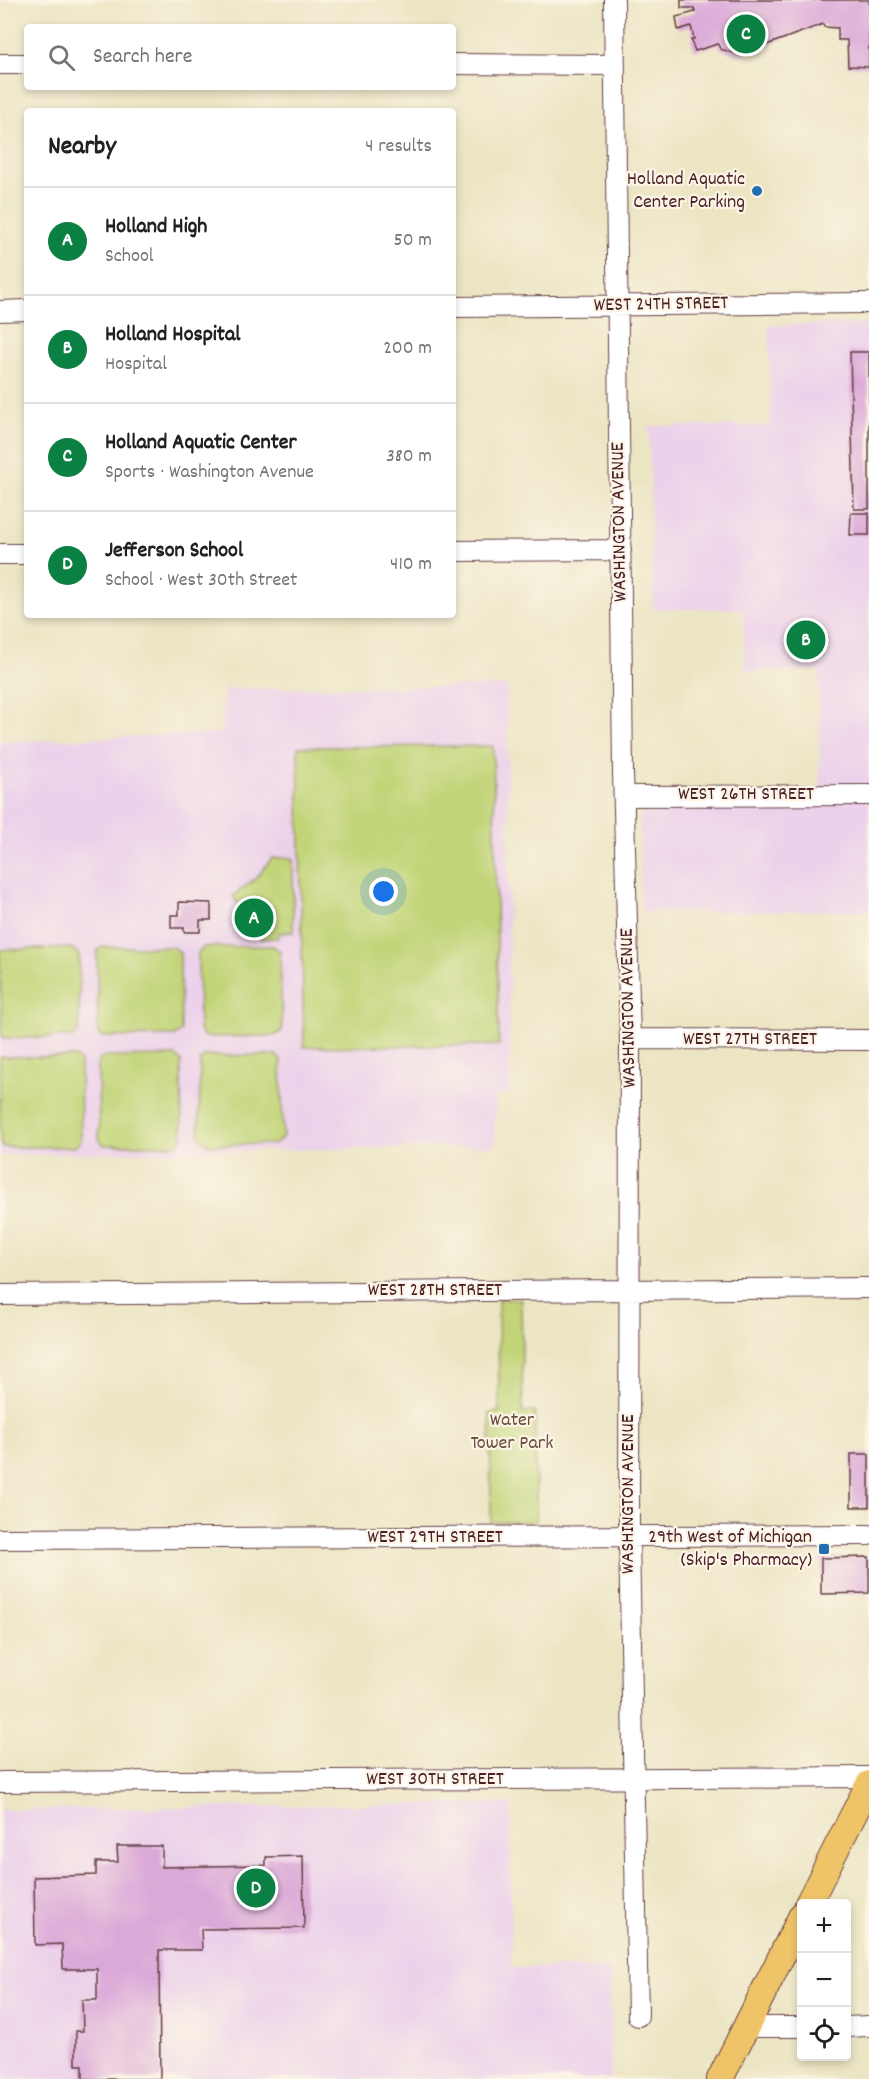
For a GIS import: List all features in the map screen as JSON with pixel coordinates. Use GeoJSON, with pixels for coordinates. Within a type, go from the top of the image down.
{"type":"FeatureCollection","features":[{"type":"Feature","properties":{"kind":"main road"},"geometry":{"type":"LineString","coordinates":[[811,1899],[869,1784]]}},
{"type":"Feature","properties":{"kind":"main road"},"geometry":{"type":"LineString","coordinates":[[720,2079],[797,1924]]}},
{"type":"Feature","properties":{"kind":"street","name":"WASHINGTON AVENUE"},"geometry":{"type":"LineString","coordinates":[[614,0],[624,796],[630,1039],[629,1537],[638,2016]]}},
{"type":"Feature","properties":{"kind":"street"},"geometry":{"type":"LineString","coordinates":[[0,64],[24,64]]}},
{"type":"Feature","properties":{"kind":"street"},"geometry":{"type":"LineString","coordinates":[[456,64],[614,64]]}},
{"type":"Feature","properties":{"kind":"street","name":"WEST 24TH STREET"},"geometry":{"type":"LineString","coordinates":[[456,307],[869,303]]}},
{"type":"Feature","properties":{"kind":"street"},"geometry":{"type":"LineString","coordinates":[[0,311],[24,310]]}},
{"type":"Feature","properties":{"kind":"street"},"geometry":{"type":"LineString","coordinates":[[456,551],[621,550]]}},
{"type":"Feature","properties":{"kind":"street"},"geometry":{"type":"LineString","coordinates":[[0,554],[24,554]]}},
{"type":"Feature","properties":{"kind":"street","name":"WEST 26TH STREET"},"geometry":{"type":"LineString","coordinates":[[624,796],[869,795]]}},
{"type":"Feature","properties":{"kind":"street","name":"WEST 27TH STREET"},"geometry":{"type":"LineString","coordinates":[[630,1039],[869,1040]]}},
{"type":"Feature","properties":{"kind":"street","name":"WEST 28TH STREET"},"geometry":{"type":"LineString","coordinates":[[0,1295],[869,1288]]}},
{"type":"Feature","properties":{"kind":"street","name":"WEST 29TH STREET"},"geometry":{"type":"LineString","coordinates":[[0,1539],[869,1535]]}},
{"type":"Feature","properties":{"kind":"street","name":"WEST 30TH STREET"},"geometry":{"type":"LineString","coordinates":[[0,1782],[869,1777]]}},
{"type":"Feature","properties":{"kind":"street"},"geometry":{"type":"LineString","coordinates":[[851,2026],[869,2026]]}},
{"type":"Feature","properties":{"kind":"street"},"geometry":{"type":"LineString","coordinates":[[744,2027],[797,2027]]}},
{"type":"Feature","properties":{"kind":"shaded area"},"geometry":{"type":"Polygon","coordinates":[[[869,324],[869,911],[641,912],[640,813],[820,804],[819,671],[745,671],[743,609],[653,609],[649,426],[771,426],[769,325],[869,324]]]}},
{"type":"Feature","properties":{"kind":"shaded area"},"geometry":{"type":"Polygon","coordinates":[[[507,686],[510,1094],[495,1095],[495,1146],[0,1155],[0,742],[221,733],[224,689],[507,686]]]}},
{"type":"Feature","properties":{"kind":"shaded area"},"geometry":{"type":"Polygon","coordinates":[[[511,1803],[511,1968],[611,1967],[611,2079],[0,2079],[0,1810],[511,1803]]]}},
{"type":"Feature","properties":{"kind":"green space"},"geometry":{"type":"Polygon","coordinates":[[[493,746],[499,1045],[304,1047],[298,747],[493,746]]]}},
{"type":"Feature","properties":{"kind":"green space"},"geometry":{"type":"Polygon","coordinates":[[[272,858],[293,858],[293,932],[278,933],[278,938],[261,939],[233,896],[257,877],[272,858]]]}},
{"type":"Feature","properties":{"kind":"green space"},"geometry":{"type":"Polygon","coordinates":[[[273,946],[280,951],[282,1031],[274,1036],[205,1037],[199,1030],[198,953],[204,947],[273,946]]]}},
{"type":"Feature","properties":{"kind":"green space"},"geometry":{"type":"Polygon","coordinates":[[[102,947],[173,947],[180,953],[181,1031],[175,1036],[102,1037],[98,1032],[97,951],[102,947]]]}},
{"type":"Feature","properties":{"kind":"green space"},"geometry":{"type":"Polygon","coordinates":[[[72,948],[79,955],[79,1031],[73,1037],[2,1038],[0,950],[72,948]]]}},
{"type":"Feature","properties":{"kind":"green space"},"geometry":{"type":"Polygon","coordinates":[[[276,1055],[281,1060],[283,1137],[275,1144],[208,1145],[199,1136],[200,1060],[205,1056],[276,1055]]]}},
{"type":"Feature","properties":{"kind":"green space"},"geometry":{"type":"Polygon","coordinates":[[[176,1056],[181,1061],[182,1139],[176,1145],[104,1145],[99,1140],[98,1061],[103,1057],[176,1056]]]}},
{"type":"Feature","properties":{"kind":"green space"},"geometry":{"type":"Polygon","coordinates":[[[0,1057],[75,1057],[80,1062],[81,1141],[75,1147],[3,1147],[0,1143],[0,1057]]]}},
{"type":"Feature","properties":{"kind":"green space","name":"Water Tower Park"},"geometry":{"type":"Polygon","coordinates":[[[498,1299],[521,1299],[523,1412],[535,1412],[536,1522],[491,1522],[490,1413],[499,1412],[498,1299]]]}},
{"type":"Feature","properties":{"kind":"building"},"geometry":{"type":"Polygon","coordinates":[[[681,0],[869,0],[869,67],[848,66],[847,40],[838,40],[838,28],[824,27],[823,24],[740,55],[720,49],[718,44],[695,51],[691,40],[694,39],[691,26],[678,30],[676,17],[695,12],[694,8],[681,8],[681,0]]]}},
{"type":"Feature","properties":{"kind":"building"},"geometry":{"type":"Polygon","coordinates":[[[850,352],[869,352],[869,509],[854,509],[850,352]]]}},
{"type":"Feature","properties":{"kind":"building"},"geometry":{"type":"Polygon","coordinates":[[[851,513],[869,513],[869,535],[850,535],[851,513]]]}},
{"type":"Feature","properties":{"kind":"building"},"geometry":{"type":"Polygon","coordinates":[[[179,902],[211,903],[211,920],[200,920],[200,932],[184,932],[184,928],[171,928],[171,915],[179,915],[179,902]]]}},
{"type":"Feature","properties":{"kind":"building"},"geometry":{"type":"Polygon","coordinates":[[[851,1454],[869,1454],[869,1507],[851,1507],[851,1454]]]}},
{"type":"Feature","properties":{"kind":"building"},"geometry":{"type":"Polygon","coordinates":[[[869,1557],[869,1593],[821,1594],[821,1558],[869,1557]]]}},
{"type":"Feature","properties":{"kind":"building"},"geometry":{"type":"Polygon","coordinates":[[[117,1846],[162,1846],[162,1867],[266,1865],[266,1857],[303,1856],[304,1928],[201,1929],[202,1950],[159,1950],[160,2079],[83,2079],[83,2065],[76,2065],[76,2031],[83,2031],[82,2000],[97,2000],[97,1969],[63,1969],[62,1944],[35,1945],[34,1877],[96,1875],[96,1862],[118,1862],[117,1846]]]}},
{"type":"Feature","properties":{"kind":"place","name":"Holland Aquatic Center"},"geometry":{"type":"Point","coordinates":[746,34]}},
{"type":"Feature","properties":{"kind":"place","name":"Holland Aquatic Center Parking"},"geometry":{"type":"Point","coordinates":[757,191]}},
{"type":"Feature","properties":{"kind":"place","name":"Holland Hospital"},"geometry":{"type":"Point","coordinates":[806,640]}},
{"type":"Feature","properties":{"kind":"place","name":"Holland High"},"geometry":{"type":"Point","coordinates":[254,918]}},
{"type":"Feature","properties":{"kind":"place","name":"29th West of Michigan (Skip's Pharmacy)"},"geometry":{"type":"Point","coordinates":[824,1549]}},
{"type":"Feature","properties":{"kind":"place","name":"Jefferson School"},"geometry":{"type":"Point","coordinates":[256,1888]}}]}
